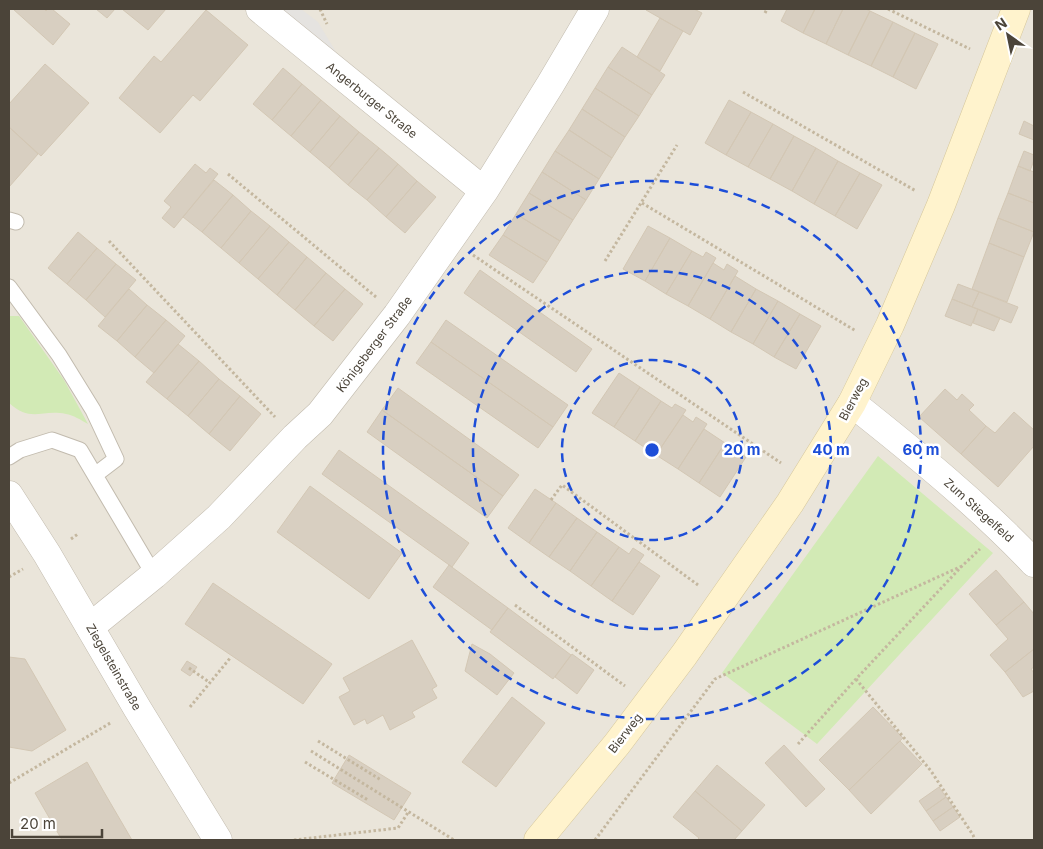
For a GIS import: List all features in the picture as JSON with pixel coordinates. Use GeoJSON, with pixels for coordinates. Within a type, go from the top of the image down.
{"type":"FeatureCollection","features":[{"type":"Feature","properties":{"kind":"main road","name":"Bierweg"},"geometry":{"type":"LineString","coordinates":[[538,840],[617,744],[684,655],[806,479],[852,403],[890,325],[941,205],[1016,9]]}},
{"type":"Feature","properties":{"kind":"street","name":"Angerburger Straße"},"geometry":{"type":"LineString","coordinates":[[260,9],[484,191]]}},
{"type":"Feature","properties":{"kind":"street","name":"Königsberger Straße"},"geometry":{"type":"LineString","coordinates":[[90,627],[154,575],[219,517],[294,437],[320,414],[397,315],[484,191],[595,9]]}},
{"type":"Feature","properties":{"kind":"street","name":"Zum Stiegelfeld"},"geometry":{"type":"LineString","coordinates":[[852,403],[896,437],[1002,529],[1034,563]]}},
{"type":"Feature","properties":{"kind":"street","name":"Ziegelsteinstraße"},"geometry":{"type":"LineString","coordinates":[[9,495],[47,554],[137,708],[218,840]]}},
{"type":"Feature","properties":{"kind":"lane"},"geometry":{"type":"LineString","coordinates":[[9,286],[59,355],[93,410],[116,459],[95,475]]}},
{"type":"Feature","properties":{"kind":"lane"},"geometry":{"type":"LineString","coordinates":[[9,457],[20,450],[52,440],[80,450],[154,575]]}},
{"type":"Feature","properties":{"kind":"path"},"geometry":{"type":"LineString","coordinates":[[765,13],[768,9]]}},
{"type":"Feature","properties":{"kind":"path"},"geometry":{"type":"LineString","coordinates":[[888,9],[996,60]]}},
{"type":"Feature","properties":{"kind":"path"},"geometry":{"type":"LineString","coordinates":[[743,92],[941,205]]}},
{"type":"Feature","properties":{"kind":"path"},"geometry":{"type":"LineString","coordinates":[[605,262],[678,145]]}},
{"type":"Feature","properties":{"kind":"path"},"geometry":{"type":"LineString","coordinates":[[228,174],[397,315]]}},
{"type":"Feature","properties":{"kind":"path"},"geometry":{"type":"LineString","coordinates":[[642,203],[880,345]]}},
{"type":"Feature","properties":{"kind":"path"},"geometry":{"type":"LineString","coordinates":[[450,240],[806,479]]}},
{"type":"Feature","properties":{"kind":"path"},"geometry":{"type":"LineString","coordinates":[[109,241],[294,437]]}},
{"type":"Feature","properties":{"kind":"path"},"geometry":{"type":"LineString","coordinates":[[551,500],[562,486],[721,602]]}},
{"type":"Feature","properties":{"kind":"path"},"geometry":{"type":"LineString","coordinates":[[798,744],[856,678],[962,566],[1002,529]]}},
{"type":"Feature","properties":{"kind":"path"},"geometry":{"type":"LineString","coordinates":[[595,840],[715,678],[962,566]]}},
{"type":"Feature","properties":{"kind":"path"},"geometry":{"type":"LineString","coordinates":[[515,605],[598,664],[648,703]]}},
{"type":"Feature","properties":{"kind":"path"},"geometry":{"type":"LineString","coordinates":[[190,707],[231,657]]}},
{"type":"Feature","properties":{"kind":"path"},"geometry":{"type":"LineString","coordinates":[[189,668],[209,682]]}},
{"type":"Feature","properties":{"kind":"path"},"geometry":{"type":"LineString","coordinates":[[856,678],[931,771],[975,840]]}},
{"type":"Feature","properties":{"kind":"path"},"geometry":{"type":"LineString","coordinates":[[9,783],[137,708]]}},
{"type":"Feature","properties":{"kind":"path"},"geometry":{"type":"LineString","coordinates":[[318,741],[381,780]]}},
{"type":"Feature","properties":{"kind":"path"},"geometry":{"type":"LineString","coordinates":[[311,752],[454,840]]}},
{"type":"Feature","properties":{"kind":"path"},"geometry":{"type":"LineString","coordinates":[[305,762],[368,800]]}},
{"type":"Feature","properties":{"kind":"path"},"geometry":{"type":"LineString","coordinates":[[294,840],[398,828],[409,811]]}},
{"type":"Feature","properties":{"kind":"shaded area"},"geometry":{"type":"Polygon","coordinates":[[[9,9],[1034,9],[1034,840],[9,840],[9,9]]]}},
{"type":"Feature","properties":{"kind":"shaded area"},"geometry":{"type":"Polygon","coordinates":[[[282,9],[301,9],[318,22],[336,52],[282,9]]]}},
{"type":"Feature","properties":{"kind":"green space"},"geometry":{"type":"Polygon","coordinates":[[[9,316],[19,316],[64,380],[88,424],[66,414],[30,414],[17,409],[9,403],[9,316]]]}},
{"type":"Feature","properties":{"kind":"green space"},"geometry":{"type":"Polygon","coordinates":[[[878,456],[993,553],[817,744],[722,673],[878,456]]]}},
{"type":"Feature","properties":{"kind":"building"},"geometry":{"type":"Polygon","coordinates":[[[13,9],[44,9],[46,11],[52,9],[70,24],[53,45],[13,9]]]}},
{"type":"Feature","properties":{"kind":"building"},"geometry":{"type":"Polygon","coordinates":[[[96,9],[115,9],[107,18],[96,9]]]}},
{"type":"Feature","properties":{"kind":"building"},"geometry":{"type":"Polygon","coordinates":[[[122,9],[166,9],[148,30],[122,9]]]}},
{"type":"Feature","properties":{"kind":"building"},"geometry":{"type":"Polygon","coordinates":[[[646,9],[694,9],[702,13],[690,35],[646,9]]]}},
{"type":"Feature","properties":{"kind":"building"},"geometry":{"type":"Polygon","coordinates":[[[787,9],[815,9],[803,33],[781,21],[787,9]]]}},
{"type":"Feature","properties":{"kind":"building"},"geometry":{"type":"Polygon","coordinates":[[[815,9],[843,9],[826,44],[803,33],[815,9]]]}},
{"type":"Feature","properties":{"kind":"building"},"geometry":{"type":"Polygon","coordinates":[[[843,9],[866,9],[870,11],[848,55],[826,44],[843,9]]]}},
{"type":"Feature","properties":{"kind":"building"},"geometry":{"type":"Polygon","coordinates":[[[206,10],[248,45],[200,101],[193,95],[160,133],[119,98],[154,56],[161,62],[206,10]]]}},
{"type":"Feature","properties":{"kind":"building"},"geometry":{"type":"Polygon","coordinates":[[[870,11],[893,22],[871,66],[848,55],[870,11]]]}},
{"type":"Feature","properties":{"kind":"building"},"geometry":{"type":"Polygon","coordinates":[[[660,18],[683,31],[660,71],[637,57],[660,18]]]}},
{"type":"Feature","properties":{"kind":"building"},"geometry":{"type":"Polygon","coordinates":[[[893,22],[915,33],[893,77],[871,66],[893,22]]]}},
{"type":"Feature","properties":{"kind":"building"},"geometry":{"type":"Polygon","coordinates":[[[915,33],[938,44],[916,89],[893,77],[915,33]]]}},
{"type":"Feature","properties":{"kind":"building"},"geometry":{"type":"Polygon","coordinates":[[[622,47],[665,75],[652,95],[608,67],[622,47]]]}},
{"type":"Feature","properties":{"kind":"building"},"geometry":{"type":"Polygon","coordinates":[[[45,64],[89,103],[41,156],[9,127],[9,104],[45,64]]]}},
{"type":"Feature","properties":{"kind":"building"},"geometry":{"type":"Polygon","coordinates":[[[608,67],[652,95],[639,116],[595,88],[608,67]]]}},
{"type":"Feature","properties":{"kind":"building"},"geometry":{"type":"Polygon","coordinates":[[[283,68],[302,84],[272,120],[253,104],[283,68]]]}},
{"type":"Feature","properties":{"kind":"building"},"geometry":{"type":"Polygon","coordinates":[[[302,84],[321,100],[291,136],[272,120],[302,84]]]}},
{"type":"Feature","properties":{"kind":"building"},"geometry":{"type":"Polygon","coordinates":[[[595,88],[639,116],[625,137],[582,109],[595,88]]]}},
{"type":"Feature","properties":{"kind":"building"},"geometry":{"type":"Polygon","coordinates":[[[321,100],[340,116],[310,152],[291,136],[321,100]]]}},
{"type":"Feature","properties":{"kind":"building"},"geometry":{"type":"Polygon","coordinates":[[[729,100],[751,112],[726,155],[705,143],[729,100]]]}},
{"type":"Feature","properties":{"kind":"building"},"geometry":{"type":"Polygon","coordinates":[[[582,109],[625,137],[612,158],[569,130],[582,109]]]}},
{"type":"Feature","properties":{"kind":"building"},"geometry":{"type":"Polygon","coordinates":[[[751,112],[773,124],[748,167],[726,155],[751,112]]]}},
{"type":"Feature","properties":{"kind":"building"},"geometry":{"type":"Polygon","coordinates":[[[340,116],[359,132],[329,168],[310,152],[340,116]]]}},
{"type":"Feature","properties":{"kind":"building"},"geometry":{"type":"Polygon","coordinates":[[[1024,121],[1034,126],[1034,140],[1019,134],[1024,121]]]}},
{"type":"Feature","properties":{"kind":"building"},"geometry":{"type":"Polygon","coordinates":[[[773,124],[794,136],[770,179],[748,167],[773,124]]]}},
{"type":"Feature","properties":{"kind":"building"},"geometry":{"type":"Polygon","coordinates":[[[9,127],[38,154],[9,187],[9,127]]]}},
{"type":"Feature","properties":{"kind":"building"},"geometry":{"type":"Polygon","coordinates":[[[569,130],[612,158],[599,179],[555,151],[569,130]]]}},
{"type":"Feature","properties":{"kind":"building"},"geometry":{"type":"Polygon","coordinates":[[[359,132],[379,148],[348,185],[329,168],[359,132]]]}},
{"type":"Feature","properties":{"kind":"building"},"geometry":{"type":"Polygon","coordinates":[[[794,136],[816,148],[792,191],[770,179],[794,136]]]}},
{"type":"Feature","properties":{"kind":"building"},"geometry":{"type":"Polygon","coordinates":[[[379,148],[398,164],[367,200],[348,185],[379,148]]]}},
{"type":"Feature","properties":{"kind":"building"},"geometry":{"type":"Polygon","coordinates":[[[816,148],[838,161],[814,204],[792,191],[816,148]]]}},
{"type":"Feature","properties":{"kind":"building"},"geometry":{"type":"Polygon","coordinates":[[[555,151],[599,179],[586,200],[542,172],[555,151]]]}},
{"type":"Feature","properties":{"kind":"building"},"geometry":{"type":"Polygon","coordinates":[[[1024,151],[1034,155],[1030,171],[1018,166],[1024,151]]]}},
{"type":"Feature","properties":{"kind":"building"},"geometry":{"type":"Polygon","coordinates":[[[838,161],[860,173],[835,216],[814,204],[838,161]]]}},
{"type":"Feature","properties":{"kind":"building"},"geometry":{"type":"Polygon","coordinates":[[[195,164],[206,173],[210,168],[218,174],[174,228],[162,218],[171,207],[164,201],[195,164]]]}},
{"type":"Feature","properties":{"kind":"building"},"geometry":{"type":"Polygon","coordinates":[[[398,164],[417,181],[386,217],[367,200],[398,164]]]}},
{"type":"Feature","properties":{"kind":"building"},"geometry":{"type":"Polygon","coordinates":[[[1018,166],[1034,172],[1034,203],[1008,193],[1018,166]]]}},
{"type":"Feature","properties":{"kind":"building"},"geometry":{"type":"Polygon","coordinates":[[[542,172],[586,200],[573,220],[529,193],[542,172]]]}},
{"type":"Feature","properties":{"kind":"building"},"geometry":{"type":"Polygon","coordinates":[[[860,173],[882,185],[857,229],[835,216],[860,173]]]}},
{"type":"Feature","properties":{"kind":"building"},"geometry":{"type":"Polygon","coordinates":[[[214,180],[233,195],[202,232],[183,217],[214,180]]]}},
{"type":"Feature","properties":{"kind":"building"},"geometry":{"type":"Polygon","coordinates":[[[417,181],[436,197],[405,233],[386,217],[417,181]]]}},
{"type":"Feature","properties":{"kind":"building"},"geometry":{"type":"Polygon","coordinates":[[[529,193],[573,220],[560,241],[516,214],[529,193]]]}},
{"type":"Feature","properties":{"kind":"building"},"geometry":{"type":"Polygon","coordinates":[[[1008,193],[1034,203],[1034,232],[998,218],[1008,193]]]}},
{"type":"Feature","properties":{"kind":"building"},"geometry":{"type":"Polygon","coordinates":[[[233,195],[251,211],[221,248],[202,232],[233,195]]]}},
{"type":"Feature","properties":{"kind":"building"},"geometry":{"type":"Polygon","coordinates":[[[251,211],[270,226],[239,263],[221,248],[251,211]]]}},
{"type":"Feature","properties":{"kind":"building"},"geometry":{"type":"Polygon","coordinates":[[[516,214],[560,241],[547,262],[503,235],[516,214]]]}},
{"type":"Feature","properties":{"kind":"building"},"geometry":{"type":"Polygon","coordinates":[[[998,218],[1034,232],[1024,257],[989,243],[998,218]]]}},
{"type":"Feature","properties":{"kind":"building"},"geometry":{"type":"Polygon","coordinates":[[[270,226],[289,242],[258,279],[239,263],[270,226]]]}},
{"type":"Feature","properties":{"kind":"building"},"geometry":{"type":"Polygon","coordinates":[[[648,226],[670,238],[645,281],[623,269],[648,226]]]}},
{"type":"Feature","properties":{"kind":"building"},"geometry":{"type":"Polygon","coordinates":[[[78,232],[97,248],[67,284],[48,268],[78,232]]]}},
{"type":"Feature","properties":{"kind":"building"},"geometry":{"type":"Polygon","coordinates":[[[503,235],[547,262],[533,283],[489,255],[503,235]]]}},
{"type":"Feature","properties":{"kind":"building"},"geometry":{"type":"Polygon","coordinates":[[[670,238],[692,251],[666,294],[645,281],[670,238]]]}},
{"type":"Feature","properties":{"kind":"building"},"geometry":{"type":"Polygon","coordinates":[[[289,242],[307,257],[277,295],[258,279],[289,242]]]}},
{"type":"Feature","properties":{"kind":"building"},"geometry":{"type":"Polygon","coordinates":[[[989,243],[1024,257],[1007,302],[972,289],[989,243]]]}},
{"type":"Feature","properties":{"kind":"building"},"geometry":{"type":"Polygon","coordinates":[[[97,248],[116,264],[86,300],[67,284],[97,248]]]}},
{"type":"Feature","properties":{"kind":"building"},"geometry":{"type":"Polygon","coordinates":[[[692,251],[703,257],[706,252],[716,258],[688,306],[666,294],[692,251]]]}},
{"type":"Feature","properties":{"kind":"building"},"geometry":{"type":"Polygon","coordinates":[[[307,257],[326,273],[295,310],[277,295],[307,257]]]}},
{"type":"Feature","properties":{"kind":"building"},"geometry":{"type":"Polygon","coordinates":[[[713,263],[724,270],[727,264],[738,271],[710,319],[688,306],[713,263]]]}},
{"type":"Feature","properties":{"kind":"building"},"geometry":{"type":"Polygon","coordinates":[[[116,264],[136,280],[105,317],[86,300],[116,264]]]}},
{"type":"Feature","properties":{"kind":"building"},"geometry":{"type":"Polygon","coordinates":[[[480,270],[592,349],[576,372],[464,293],[480,270]]]}},
{"type":"Feature","properties":{"kind":"building"},"geometry":{"type":"Polygon","coordinates":[[[326,273],[345,289],[314,326],[295,310],[326,273]]]}},
{"type":"Feature","properties":{"kind":"building"},"geometry":{"type":"Polygon","coordinates":[[[735,276],[756,289],[731,332],[710,319],[735,276]]]}},
{"type":"Feature","properties":{"kind":"building"},"geometry":{"type":"Polygon","coordinates":[[[958,284],[979,292],[972,307],[952,299],[958,284]]]}},
{"type":"Feature","properties":{"kind":"building"},"geometry":{"type":"Polygon","coordinates":[[[129,289],[147,305],[117,341],[98,326],[129,289]]]}},
{"type":"Feature","properties":{"kind":"building"},"geometry":{"type":"Polygon","coordinates":[[[345,289],[363,304],[333,341],[314,326],[345,289]]]}},
{"type":"Feature","properties":{"kind":"building"},"geometry":{"type":"Polygon","coordinates":[[[756,289],[778,301],[753,344],[731,332],[756,289]]]}},
{"type":"Feature","properties":{"kind":"building"},"geometry":{"type":"Polygon","coordinates":[[[979,292],[1018,307],[1011,323],[972,307],[979,292]]]}},
{"type":"Feature","properties":{"kind":"building"},"geometry":{"type":"Polygon","coordinates":[[[952,299],[978,309],[971,326],[945,316],[952,299]]]}},
{"type":"Feature","properties":{"kind":"building"},"geometry":{"type":"Polygon","coordinates":[[[778,301],[800,314],[774,357],[753,344],[778,301]]]}},
{"type":"Feature","properties":{"kind":"building"},"geometry":{"type":"Polygon","coordinates":[[[147,305],[166,320],[135,357],[117,341],[147,305]]]}},
{"type":"Feature","properties":{"kind":"building"},"geometry":{"type":"Polygon","coordinates":[[[978,309],[1000,318],[994,331],[973,323],[978,309]]]}},
{"type":"Feature","properties":{"kind":"building"},"geometry":{"type":"Polygon","coordinates":[[[800,314],[821,326],[796,369],[774,357],[800,314]]]}},
{"type":"Feature","properties":{"kind":"building"},"geometry":{"type":"Polygon","coordinates":[[[166,320],[185,336],[154,373],[135,357],[166,320]]]}},
{"type":"Feature","properties":{"kind":"building"},"geometry":{"type":"Polygon","coordinates":[[[446,320],[568,405],[553,427],[431,342],[446,320]]]}},
{"type":"Feature","properties":{"kind":"building"},"geometry":{"type":"Polygon","coordinates":[[[431,342],[553,427],[538,448],[416,363],[431,342]]]}},
{"type":"Feature","properties":{"kind":"building"},"geometry":{"type":"Polygon","coordinates":[[[178,344],[199,361],[167,399],[146,382],[178,344]]]}},
{"type":"Feature","properties":{"kind":"building"},"geometry":{"type":"Polygon","coordinates":[[[199,361],[219,379],[188,416],[167,399],[199,361]]]}},
{"type":"Feature","properties":{"kind":"building"},"geometry":{"type":"Polygon","coordinates":[[[619,373],[640,387],[614,427],[592,413],[619,373]]]}},
{"type":"Feature","properties":{"kind":"building"},"geometry":{"type":"Polygon","coordinates":[[[219,379],[240,396],[209,434],[188,416],[219,379]]]}},
{"type":"Feature","properties":{"kind":"building"},"geometry":{"type":"Polygon","coordinates":[[[640,387],[661,401],[635,441],[614,427],[640,387]]]}},
{"type":"Feature","properties":{"kind":"building"},"geometry":{"type":"Polygon","coordinates":[[[398,388],[519,475],[503,496],[382,410],[398,388]]]}},
{"type":"Feature","properties":{"kind":"building"},"geometry":{"type":"Polygon","coordinates":[[[945,389],[957,400],[962,394],[974,405],[969,410],[986,426],[961,454],[919,417],[945,389]]]}},
{"type":"Feature","properties":{"kind":"building"},"geometry":{"type":"Polygon","coordinates":[[[240,396],[261,414],[230,451],[209,434],[240,396]]]}},
{"type":"Feature","properties":{"kind":"building"},"geometry":{"type":"Polygon","coordinates":[[[661,401],[672,408],[675,404],[686,410],[656,455],[635,441],[661,401]]]}},
{"type":"Feature","properties":{"kind":"building"},"geometry":{"type":"Polygon","coordinates":[[[382,410],[503,496],[487,518],[367,432],[382,410]]]}},
{"type":"Feature","properties":{"kind":"building"},"geometry":{"type":"Polygon","coordinates":[[[1014,412],[1034,430],[1034,446],[998,487],[961,454],[986,426],[995,433],[1014,412]]]}},
{"type":"Feature","properties":{"kind":"building"},"geometry":{"type":"Polygon","coordinates":[[[683,415],[693,422],[696,417],[707,424],[678,469],[656,455],[683,415]]]}},
{"type":"Feature","properties":{"kind":"building"},"geometry":{"type":"Polygon","coordinates":[[[704,429],[725,443],[699,483],[678,469],[704,429]]]}},
{"type":"Feature","properties":{"kind":"building"},"geometry":{"type":"Polygon","coordinates":[[[725,443],[746,457],[720,497],[699,483],[725,443]]]}},
{"type":"Feature","properties":{"kind":"building"},"geometry":{"type":"Polygon","coordinates":[[[339,450],[469,543],[452,567],[322,474],[339,450]]]}},
{"type":"Feature","properties":{"kind":"building"},"geometry":{"type":"Polygon","coordinates":[[[310,486],[402,553],[369,599],[277,532],[310,486]]]}},
{"type":"Feature","properties":{"kind":"building"},"geometry":{"type":"Polygon","coordinates":[[[535,489],[556,503],[529,543],[508,528],[535,489]]]}},
{"type":"Feature","properties":{"kind":"building"},"geometry":{"type":"Polygon","coordinates":[[[556,503],[577,518],[549,557],[529,543],[556,503]]]}},
{"type":"Feature","properties":{"kind":"building"},"geometry":{"type":"Polygon","coordinates":[[[577,518],[597,532],[570,571],[549,557],[577,518]]]}},
{"type":"Feature","properties":{"kind":"building"},"geometry":{"type":"Polygon","coordinates":[[[597,532],[619,547],[591,586],[570,571],[597,532]]]}},
{"type":"Feature","properties":{"kind":"building"},"geometry":{"type":"Polygon","coordinates":[[[619,547],[629,554],[633,548],[644,555],[612,601],[591,586],[619,547]]]}},
{"type":"Feature","properties":{"kind":"building"},"geometry":{"type":"Polygon","coordinates":[[[639,562],[660,576],[633,615],[612,601],[639,562]]]}},
{"type":"Feature","properties":{"kind":"building"},"geometry":{"type":"Polygon","coordinates":[[[449,565],[508,608],[492,630],[433,587],[449,565]]]}},
{"type":"Feature","properties":{"kind":"building"},"geometry":{"type":"Polygon","coordinates":[[[996,570],[1024,602],[996,625],[969,594],[996,570]]]}},
{"type":"Feature","properties":{"kind":"building"},"geometry":{"type":"Polygon","coordinates":[[[213,583],[332,664],[303,704],[185,624],[213,583]]]}},
{"type":"Feature","properties":{"kind":"building"},"geometry":{"type":"Polygon","coordinates":[[[1024,602],[1034,614],[1034,649],[1005,672],[990,655],[1008,639],[996,625],[1024,602]]]}},
{"type":"Feature","properties":{"kind":"building"},"geometry":{"type":"Polygon","coordinates":[[[508,608],[571,655],[553,679],[490,632],[508,608]]]}},
{"type":"Feature","properties":{"kind":"building"},"geometry":{"type":"Polygon","coordinates":[[[412,640],[437,686],[432,689],[437,698],[412,712],[415,717],[390,730],[383,715],[367,724],[365,719],[354,725],[339,697],[350,691],[343,678],[412,640]]]}},
{"type":"Feature","properties":{"kind":"building"},"geometry":{"type":"Polygon","coordinates":[[[472,644],[490,654],[514,673],[497,695],[465,671],[472,644]]]}},
{"type":"Feature","properties":{"kind":"building"},"geometry":{"type":"Polygon","coordinates":[[[1034,649],[1034,667],[1031,669],[1034,673],[1034,691],[1023,697],[1005,672],[1034,649]]]}},
{"type":"Feature","properties":{"kind":"building"},"geometry":{"type":"Polygon","coordinates":[[[572,654],[594,670],[577,694],[555,677],[572,654]]]}},
{"type":"Feature","properties":{"kind":"building"},"geometry":{"type":"Polygon","coordinates":[[[9,657],[25,659],[66,730],[32,751],[9,747],[9,657]]]}},
{"type":"Feature","properties":{"kind":"building"},"geometry":{"type":"Polygon","coordinates":[[[187,661],[197,667],[190,676],[181,670],[187,661]]]}},
{"type":"Feature","properties":{"kind":"building"},"geometry":{"type":"Polygon","coordinates":[[[512,697],[545,723],[496,787],[462,762],[512,697]]]}},
{"type":"Feature","properties":{"kind":"building"},"geometry":{"type":"Polygon","coordinates":[[[873,707],[903,738],[849,790],[819,760],[873,707]]]}},
{"type":"Feature","properties":{"kind":"building"},"geometry":{"type":"Polygon","coordinates":[[[900,741],[922,764],[871,814],[849,790],[900,741]]]}},
{"type":"Feature","properties":{"kind":"building"},"geometry":{"type":"Polygon","coordinates":[[[784,745],[825,789],[806,807],[765,763],[784,745]]]}},
{"type":"Feature","properties":{"kind":"building"},"geometry":{"type":"Polygon","coordinates":[[[349,755],[411,793],[394,820],[332,783],[349,755]]]}},
{"type":"Feature","properties":{"kind":"building"},"geometry":{"type":"Polygon","coordinates":[[[87,762],[132,840],[62,840],[35,793],[87,762]]]}},
{"type":"Feature","properties":{"kind":"building"},"geometry":{"type":"Polygon","coordinates":[[[717,765],[765,805],[742,831],[695,791],[717,765]]]}},
{"type":"Feature","properties":{"kind":"building"},"geometry":{"type":"Polygon","coordinates":[[[939,787],[946,797],[926,811],[919,801],[939,787]]]}},
{"type":"Feature","properties":{"kind":"building"},"geometry":{"type":"Polygon","coordinates":[[[695,791],[742,831],[734,840],[697,840],[699,838],[673,817],[695,791]]]}},
{"type":"Feature","properties":{"kind":"building"},"geometry":{"type":"Polygon","coordinates":[[[946,797],[953,807],[933,821],[926,811],[946,797]]]}},
{"type":"Feature","properties":{"kind":"building"},"geometry":{"type":"Polygon","coordinates":[[[953,807],[960,817],[940,831],[933,821],[953,807]]]}}]}
